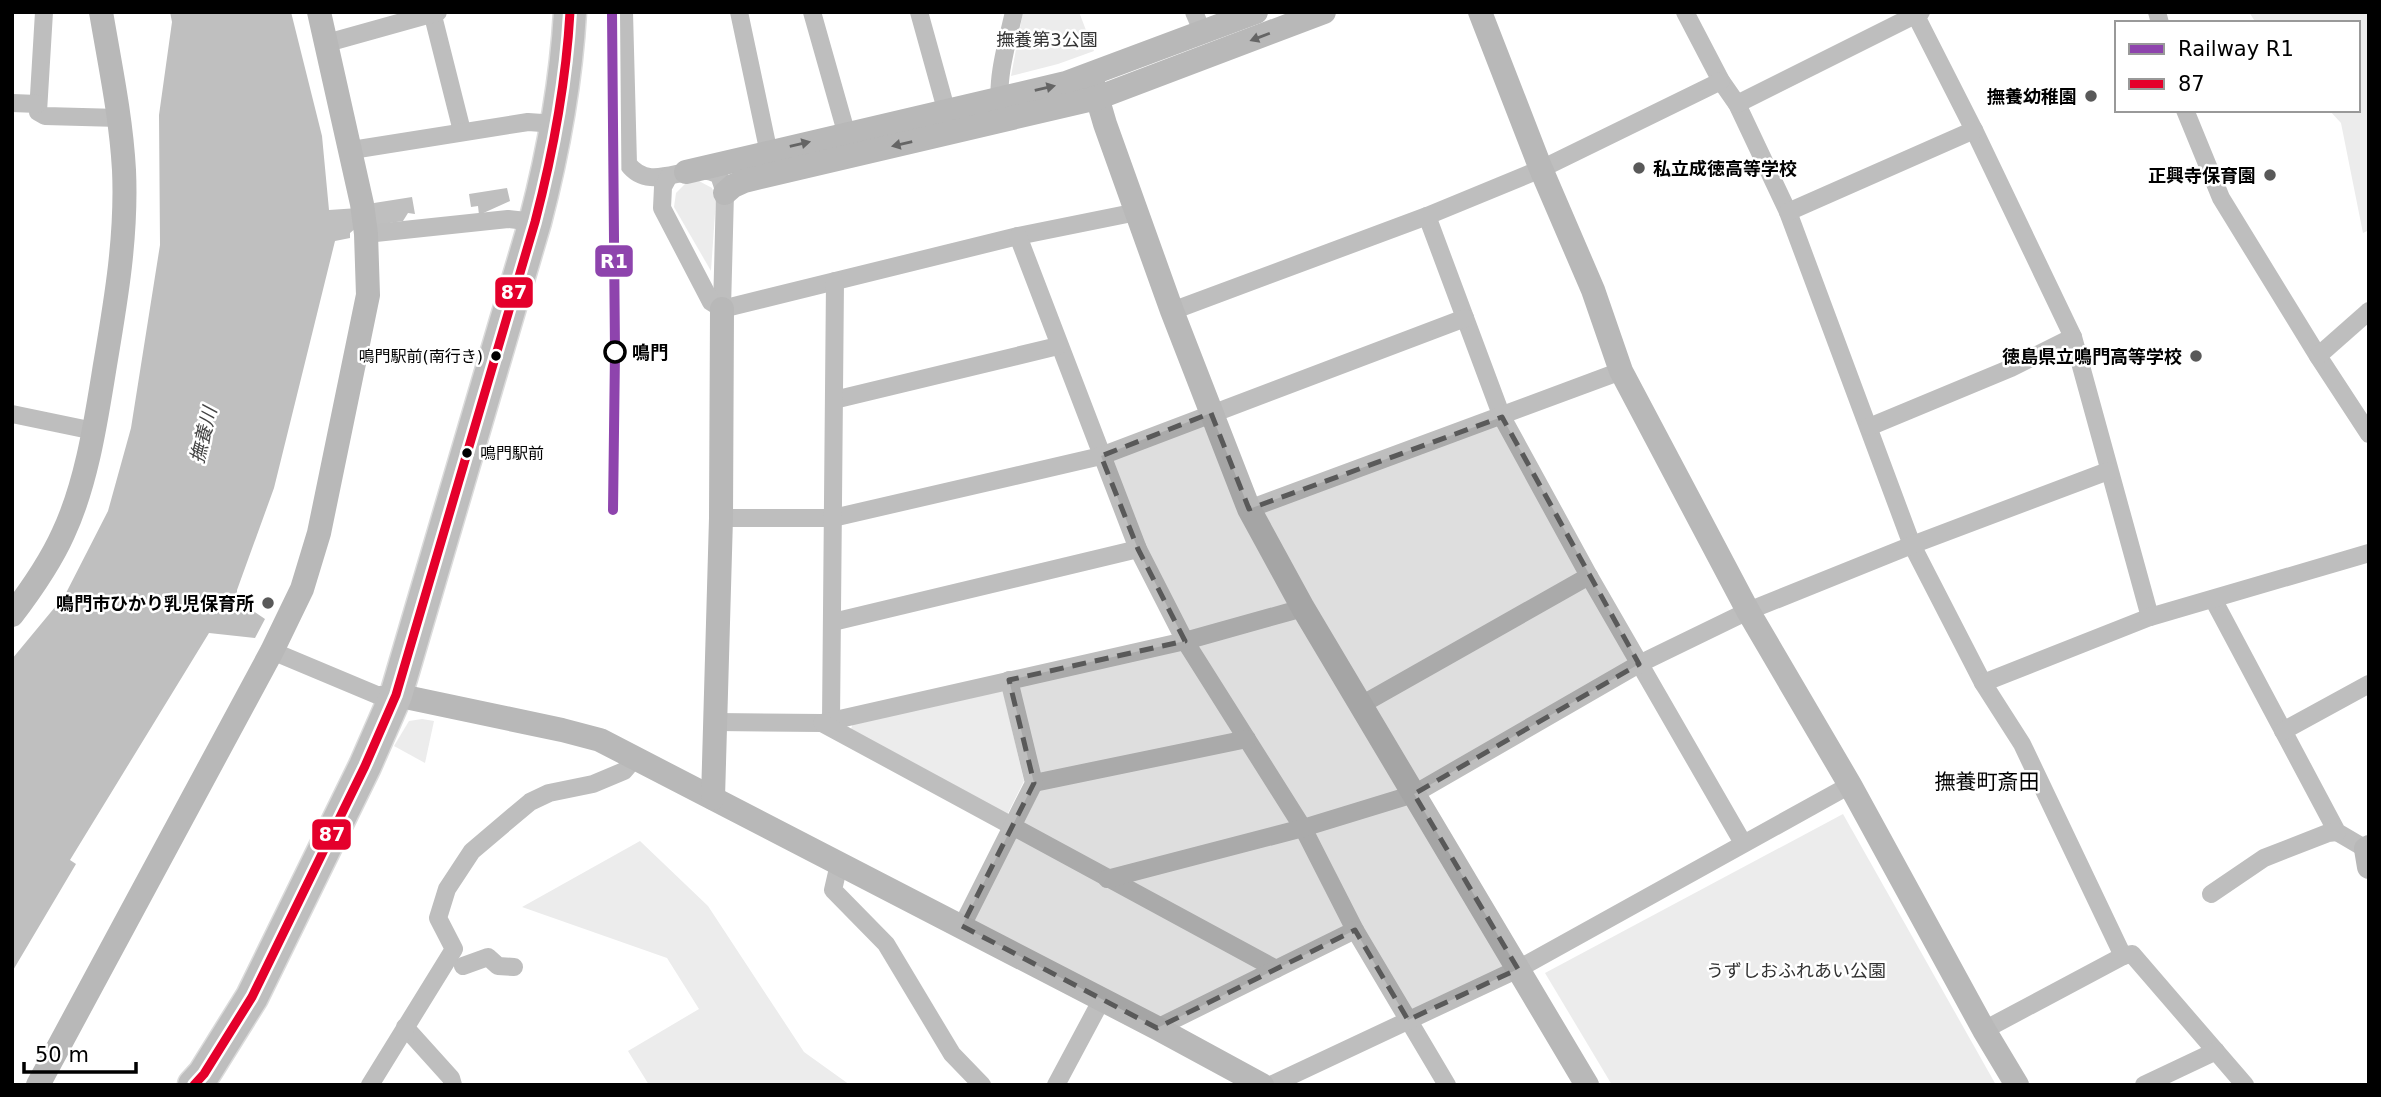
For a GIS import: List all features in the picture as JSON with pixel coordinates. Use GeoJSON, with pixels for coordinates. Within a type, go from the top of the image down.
{"type":"FeatureCollection","features":[{"type":"Feature","properties":{"kind":"highway"},"geometry":{"type":"LineString","coordinates":[[194,1085],[204,1074],[251,997],[365,766],[396,695],[535,222],[567,60],[570,12]]}},
{"type":"Feature","properties":{"kind":"street"},"geometry":{"type":"LineString","coordinates":[[44,12],[38,112],[45,116],[120,118]]}},
{"type":"Feature","properties":{"kind":"street"},"geometry":{"type":"LineString","coordinates":[[12,615],[32,589],[63,535],[74,506],[94,431],[121,270],[124,170],[120,118],[102,12]]}},
{"type":"Feature","properties":{"kind":"street"},"geometry":{"type":"LineString","coordinates":[[38,1085],[272,651],[302,589],[319,533],[368,295],[365,222],[352,150],[319,12]]}},
{"type":"Feature","properties":{"kind":"street"},"geometry":{"type":"LineString","coordinates":[[624,12],[628,164],[634,172],[653,178],[771,163],[1094,87],[1324,12]]}},
{"type":"Feature","properties":{"kind":"street"},"geometry":{"type":"LineString","coordinates":[[739,12],[771,163]]}},
{"type":"Feature","properties":{"kind":"street"},"geometry":{"type":"LineString","coordinates":[[812,12],[849,145]]}},
{"type":"Feature","properties":{"kind":"street"},"geometry":{"type":"LineString","coordinates":[[919,12],[950,122]]}},
{"type":"Feature","properties":{"kind":"street"},"geometry":{"type":"LineString","coordinates":[[1001,110],[1014,12]]}},
{"type":"Feature","properties":{"kind":"street"},"geometry":{"type":"LineString","coordinates":[[1094,87],[1199,22],[1256,12]]}},
{"type":"Feature","properties":{"kind":"street"},"geometry":{"type":"LineString","coordinates":[[1480,12],[1541,169],[1593,290],[1621,371],[1748,611],[1850,785],[2017,1085]]}},
{"type":"Feature","properties":{"kind":"street"},"geometry":{"type":"LineString","coordinates":[[1685,12],[1721,81],[1737,104],[1788,212],[1912,545],[1983,683],[2022,744],[2123,956]]}},
{"type":"Feature","properties":{"kind":"street"},"geometry":{"type":"LineString","coordinates":[[327,43],[434,13],[462,131]]}},
{"type":"Feature","properties":{"kind":"street"},"geometry":{"type":"LineString","coordinates":[[1737,104],[1917,13],[2073,337],[2150,617]]}},
{"type":"Feature","properties":{"kind":"street"},"geometry":{"type":"LineString","coordinates":[[1172,311],[1427,216],[1541,169],[1721,81]]}},
{"type":"Feature","properties":{"kind":"street"},"geometry":{"type":"LineString","coordinates":[[1094,87],[1172,311],[1249,509],[1303,608],[1587,1085]]}},
{"type":"Feature","properties":{"kind":"street"},"geometry":{"type":"LineString","coordinates":[[12,103],[38,104]]}},
{"type":"Feature","properties":{"kind":"street"},"geometry":{"type":"LineString","coordinates":[[2186,112],[2221,198],[2369,434]]}},
{"type":"Feature","properties":{"kind":"street"},"geometry":{"type":"LineString","coordinates":[[352,150],[528,122],[556,124]]}},
{"type":"Feature","properties":{"kind":"street"},"geometry":{"type":"LineString","coordinates":[[1788,212],[1974,131]]}},
{"type":"Feature","properties":{"kind":"street"},"geometry":{"type":"LineString","coordinates":[[725,194],[733,186],[771,163]]}},
{"type":"Feature","properties":{"kind":"street"},"geometry":{"type":"LineString","coordinates":[[713,798],[721,518],[722,309],[725,194],[719,175],[712,171],[677,174],[663,187],[662,208],[711,302],[722,309],[1017,236],[1137,212]]}},
{"type":"Feature","properties":{"kind":"street"},"geometry":{"type":"LineString","coordinates":[[1427,216],[1502,416],[1589,576],[1742,843]]}},
{"type":"Feature","properties":{"kind":"street"},"geometry":{"type":"LineString","coordinates":[[365,222],[508,219],[535,222]]}},
{"type":"Feature","properties":{"kind":"street"},"geometry":{"type":"LineString","coordinates":[[1017,236],[1138,550],[1185,641],[1303,828],[1355,930],[1447,1085]]}},
{"type":"Feature","properties":{"kind":"street"},"geometry":{"type":"LineString","coordinates":[[827,722],[833,622],[835,281]]}},
{"type":"Feature","properties":{"kind":"street"},"geometry":{"type":"LineString","coordinates":[[2318,356],[2369,311]]}},
{"type":"Feature","properties":{"kind":"street"},"geometry":{"type":"LineString","coordinates":[[721,518],[833,518],[1101,456],[1465,318]]}},
{"type":"Feature","properties":{"kind":"street"},"geometry":{"type":"LineString","coordinates":[[1869,427],[2011,368],[2073,337]]}},
{"type":"Feature","properties":{"kind":"street"},"geometry":{"type":"LineString","coordinates":[[834,400],[1058,346]]}},
{"type":"Feature","properties":{"kind":"street"},"geometry":{"type":"LineString","coordinates":[[1249,509],[1621,371]]}},
{"type":"Feature","properties":{"kind":"street"},"geometry":{"type":"LineString","coordinates":[[12,414],[94,431]]}},
{"type":"Feature","properties":{"kind":"street"},"geometry":{"type":"LineString","coordinates":[[1107,878],[1303,828],[1414,794],[1639,664],[1748,611],[2108,471]]}},
{"type":"Feature","properties":{"kind":"street"},"geometry":{"type":"LineString","coordinates":[[833,622],[1138,550]]}},
{"type":"Feature","properties":{"kind":"street"},"geometry":{"type":"LineString","coordinates":[[1983,683],[2150,617],[2369,553]]}},
{"type":"Feature","properties":{"kind":"street"},"geometry":{"type":"LineString","coordinates":[[1361,705],[1589,576]]}},
{"type":"Feature","properties":{"kind":"street"},"geometry":{"type":"LineString","coordinates":[[2213,599],[2337,832],[2368,855]]}},
{"type":"Feature","properties":{"kind":"street"},"geometry":{"type":"LineString","coordinates":[[716,722],[827,722],[1185,641],[1303,608]]}},
{"type":"Feature","properties":{"kind":"street"},"geometry":{"type":"LineString","coordinates":[[272,651],[377,695],[396,695],[600,740],[962,926],[1262,1085]]}},
{"type":"Feature","properties":{"kind":"street"},"geometry":{"type":"LineString","coordinates":[[962,926],[1034,783],[1009,680]]}},
{"type":"Feature","properties":{"kind":"street"},"geometry":{"type":"LineString","coordinates":[[2283,731],[2369,684]]}},
{"type":"Feature","properties":{"kind":"street"},"geometry":{"type":"LineString","coordinates":[[827,722],[1012,827],[1276,969]]}},
{"type":"Feature","properties":{"kind":"street"},"geometry":{"type":"LineString","coordinates":[[1034,783],[1247,738]]}},
{"type":"Feature","properties":{"kind":"street"},"geometry":{"type":"LineString","coordinates":[[370,1085],[454,949],[438,918],[447,889],[472,851],[530,802],[550,793],[593,785],[624,771],[635,758]]}},
{"type":"Feature","properties":{"kind":"street"},"geometry":{"type":"LineString","coordinates":[[1271,1085],[1518,969],[1850,785]]}},
{"type":"Feature","properties":{"kind":"street"},"geometry":{"type":"LineString","coordinates":[[2211,894],[2264,858],[2337,832]]}},
{"type":"Feature","properties":{"kind":"street"},"geometry":{"type":"LineString","coordinates":[[839,864],[833,890],[886,944],[952,1054],[982,1085]]}},
{"type":"Feature","properties":{"kind":"street"},"geometry":{"type":"LineString","coordinates":[[1157,1028],[1355,930]]}},
{"type":"Feature","properties":{"kind":"street"},"geometry":{"type":"LineString","coordinates":[[1984,1030],[2123,956],[2132,954],[2245,1085]]}},
{"type":"Feature","properties":{"kind":"street"},"geometry":{"type":"LineString","coordinates":[[463,966],[488,957],[498,966],[514,967]]}},
{"type":"Feature","properties":{"kind":"street"},"geometry":{"type":"LineString","coordinates":[[1056,1085],[1102,999]]}},
{"type":"Feature","properties":{"kind":"street"},"geometry":{"type":"LineString","coordinates":[[405,1027],[450,1077],[453,1085]]}},
{"type":"Feature","properties":{"kind":"street"},"geometry":{"type":"LineString","coordinates":[[2144,1085],[2216,1051]]}},
{"type":"Feature","properties":{"kind":"highlighted area"},"geometry":{"type":"Polygon","coordinates":[[[1211,413],[1249,509],[1502,417],[1639,664],[1414,794],[1518,969],[1408,1020],[1355,930],[1157,1028],[962,926],[1034,783],[1009,680],[1185,641],[1138,549],[1101,456],[1211,413]]]}},
{"type":"Feature","properties":{"kind":"green space","name":"撫養第3公園"},"geometry":{"type":"Polygon","coordinates":[[[1023,12],[1079,12],[1094,51],[1011,76],[1023,12]]]}},
{"type":"Feature","properties":{"kind":"green space"},"geometry":{"type":"Polygon","coordinates":[[[2249,12],[2369,12],[2369,230],[2363,233],[2341,123],[2331,112],[2360,112],[2360,21],[2255,21],[2249,12]]]}},
{"type":"Feature","properties":{"kind":"green space"},"geometry":{"type":"Polygon","coordinates":[[[699,181],[712,188],[716,199],[711,271],[674,207],[676,193],[686,183],[699,181]]]}},
{"type":"Feature","properties":{"kind":"green space"},"geometry":{"type":"Polygon","coordinates":[[[1003,691],[1024,781],[1007,815],[850,732],[854,720],[1003,691]]]}},
{"type":"Feature","properties":{"kind":"green space"},"geometry":{"type":"Polygon","coordinates":[[[409,721],[434,721],[425,763],[394,746],[409,721]]]}},
{"type":"Feature","properties":{"kind":"green space","name":"うずしおふれあい公園"},"geometry":{"type":"Polygon","coordinates":[[[1843,814],[1996,1085],[1612,1085],[1545,973],[1843,814]]]}},
{"type":"Feature","properties":{"kind":"green space"},"geometry":{"type":"Polygon","coordinates":[[[640,841],[708,906],[804,1052],[850,1085],[649,1085],[628,1051],[699,1009],[667,958],[522,907],[640,841]]]}},
{"type":"Feature","properties":{"kind":"water","name":"撫養川"},"geometry":{"type":"Polygon","coordinates":[[[170,12],[291,12],[322,136],[329,210],[373,207],[374,203],[412,197],[415,214],[408,213],[403,221],[356,228],[350,233],[350,238],[335,241],[274,488],[237,590],[237,600],[265,619],[255,638],[209,633],[70,860],[76,864],[12,972],[12,659],[65,595],[108,511],[131,428],[160,245],[159,115],[172,22],[170,12]]]}},
{"type":"Feature","properties":{"kind":"water"},"geometry":{"type":"Polygon","coordinates":[[[507,188],[510,201],[479,215],[478,206],[471,207],[469,194],[507,188]]]}},
{"type":"Feature","properties":{"kind":"railway"},"geometry":{"type":"LineString","coordinates":[[613,510],[615,352]]}},
{"type":"Feature","properties":{"kind":"rail line","name":"R1"},"geometry":{"type":"LineString","coordinates":[[612,12],[615,352],[613,510]]}},
{"type":"Feature","properties":{"kind":"transit line","name":"87"},"geometry":{"type":"LineString","coordinates":[[194,1085],[204,1074],[252,997],[365,766],[396,695],[535,222],[558,118],[570,12]]}},
{"type":"Feature","properties":{"kind":"place","name":"撫養幼稚園"},"geometry":{"type":"Point","coordinates":[2091,96]}},
{"type":"Feature","properties":{"kind":"place","name":"私立成徳高等学校"},"geometry":{"type":"Point","coordinates":[1639,168]}},
{"type":"Feature","properties":{"kind":"place","name":"正興寺保育園"},"geometry":{"type":"Point","coordinates":[2270,175]}},
{"type":"Feature","properties":{"kind":"place","name":"鳴門"},"geometry":{"type":"Point","coordinates":[615,352]}},
{"type":"Feature","properties":{"kind":"place","name":"鳴門駅前(南行き)"},"geometry":{"type":"Point","coordinates":[496,356]}},
{"type":"Feature","properties":{"kind":"place","name":"徳島県立鳴門高等学校"},"geometry":{"type":"Point","coordinates":[2196,356]}},
{"type":"Feature","properties":{"kind":"place","name":"鳴門駅前"},"geometry":{"type":"Point","coordinates":[467,453]}},
{"type":"Feature","properties":{"kind":"place","name":"鳴門市ひかり乳児保育所"},"geometry":{"type":"Point","coordinates":[268,603]}},
{"type":"Feature","properties":{"kind":"district","name":"撫養町斎田"},"geometry":{"type":"Point","coordinates":[1987,782]}}]}
